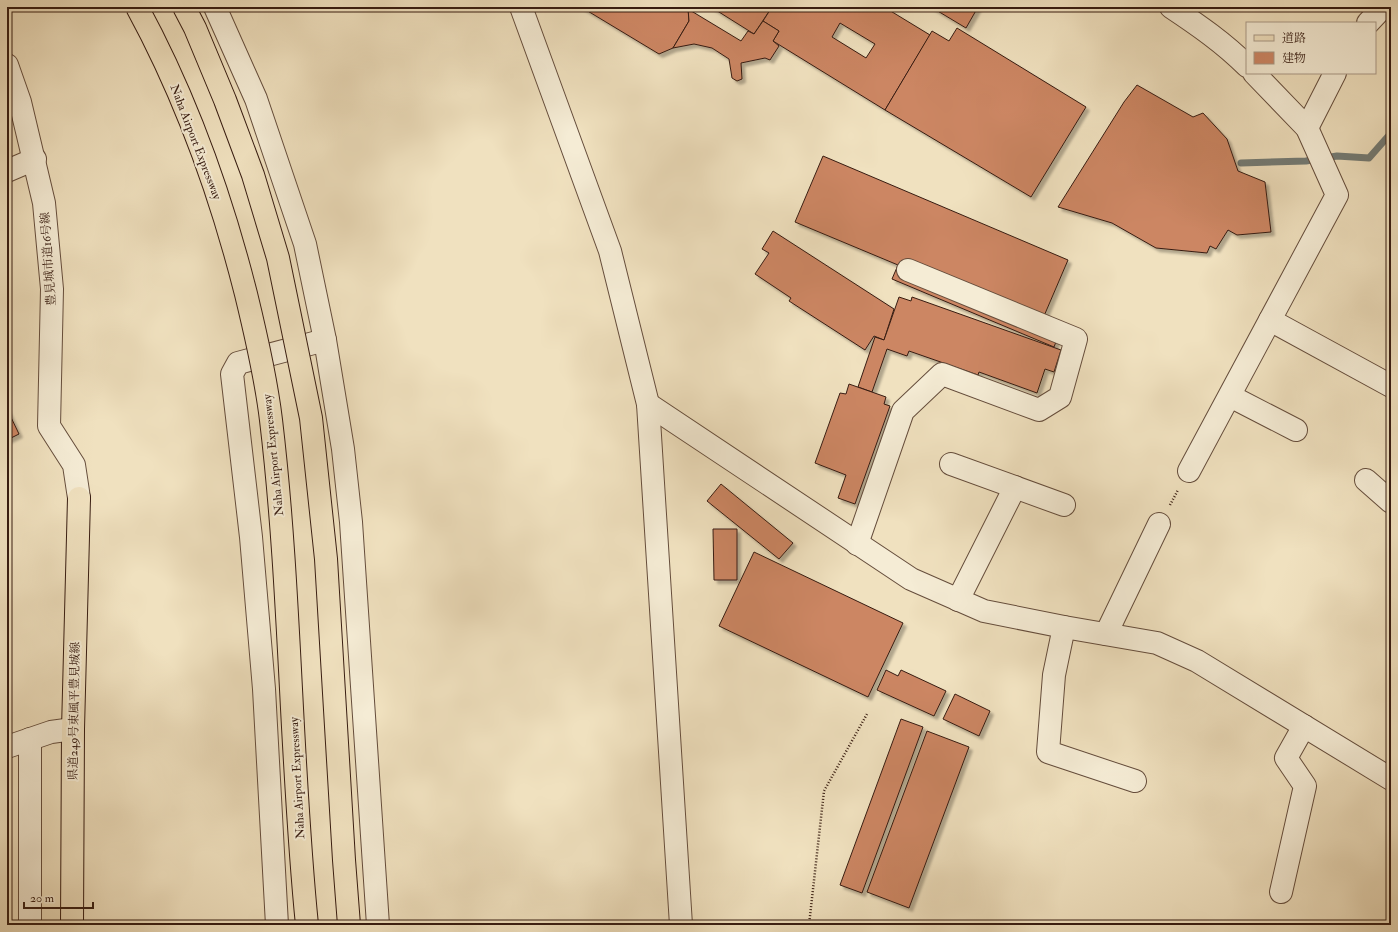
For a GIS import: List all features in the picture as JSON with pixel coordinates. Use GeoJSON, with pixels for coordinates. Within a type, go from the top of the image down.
{"type":"FeatureCollection","features":[{"type":"Feature","properties":{"kind":"main road","name":"Naha Airport Expressway"},"geometry":{"type":"LineString","coordinates":[[138,7],[188,114],[212,179],[238,263],[256,333],[271,418],[285,572],[302,870],[307,925]]}},
{"type":"Feature","properties":{"kind":"main road"},"geometry":{"type":"LineString","coordinates":[[184,7],[195,28],[225,100],[253,175],[278,258],[311,418],[326,559],[342,836],[349,925]]}},
{"type":"Feature","properties":{"kind":"main road","name":"県道249号東風平豊見城線"},"geometry":{"type":"LineString","coordinates":[[72,925],[73,729],[80,498]]}},
{"type":"Feature","properties":{"kind":"street"},"geometry":{"type":"LineString","coordinates":[[214,7],[256,99],[305,244],[325,340],[343,449],[351,522],[378,925]]}},
{"type":"Feature","properties":{"kind":"street"},"geometry":{"type":"LineString","coordinates":[[521,7],[610,251],[648,404],[681,925]]}},
{"type":"Feature","properties":{"kind":"street"},"geometry":{"type":"LineString","coordinates":[[1171,7],[1206,30],[1246,65]]}},
{"type":"Feature","properties":{"kind":"street"},"geometry":{"type":"LineString","coordinates":[[1369,22],[1383,7]]}},
{"type":"Feature","properties":{"kind":"street","name":"豊見城市道16号線"},"geometry":{"type":"LineString","coordinates":[[7,65],[20,102],[35,159],[44,203],[52,289],[49,426],[74,465],[80,498]]}},
{"type":"Feature","properties":{"kind":"street"},"geometry":{"type":"LineString","coordinates":[[1189,471],[1337,195],[1307,128],[1255,74]]}},
{"type":"Feature","properties":{"kind":"street"},"geometry":{"type":"LineString","coordinates":[[1307,128],[1334,74]]}},
{"type":"Feature","properties":{"kind":"street"},"geometry":{"type":"LineString","coordinates":[[7,171],[35,159]]}},
{"type":"Feature","properties":{"kind":"street"},"geometry":{"type":"LineString","coordinates":[[857,544],[903,411],[942,374],[1038,410],[1060,397],[1076,339],[908,270]]}},
{"type":"Feature","properties":{"kind":"street"},"geometry":{"type":"LineString","coordinates":[[1270,320],[1391,386]]}},
{"type":"Feature","properties":{"kind":"street"},"geometry":{"type":"LineString","coordinates":[[277,925],[264,689],[251,537],[232,374],[238,363],[325,340]]}},
{"type":"Feature","properties":{"kind":"street"},"geometry":{"type":"LineString","coordinates":[[1230,396],[1296,430]]}},
{"type":"Feature","properties":{"kind":"street"},"geometry":{"type":"LineString","coordinates":[[648,404],[910,580],[984,611],[1157,643],[1197,661],[1391,779]]}},
{"type":"Feature","properties":{"kind":"street"},"geometry":{"type":"LineString","coordinates":[[951,464],[1064,505]]}},
{"type":"Feature","properties":{"kind":"street"},"geometry":{"type":"LineString","coordinates":[[1366,480],[1391,502]]}},
{"type":"Feature","properties":{"kind":"street"},"geometry":{"type":"LineString","coordinates":[[958,600],[1016,487]]}},
{"type":"Feature","properties":{"kind":"street"},"geometry":{"type":"LineString","coordinates":[[1106,634],[1159,524]]}},
{"type":"Feature","properties":{"kind":"street"},"geometry":{"type":"LineString","coordinates":[[1064,627],[1054,675],[1048,752],[1135,781]]}},
{"type":"Feature","properties":{"kind":"street"},"geometry":{"type":"LineString","coordinates":[[1281,892],[1305,786],[1286,758],[1304,726]]}},
{"type":"Feature","properties":{"kind":"street"},"geometry":{"type":"LineString","coordinates":[[7,747],[51,732],[73,729]]}},
{"type":"Feature","properties":{"kind":"street"},"geometry":{"type":"LineString","coordinates":[[30,739],[30,925]]}},
{"type":"Feature","properties":{"kind":"path"},"geometry":{"type":"LineString","coordinates":[[1159,524],[1189,471]]}},
{"type":"Feature","properties":{"kind":"path"},"geometry":{"type":"LineString","coordinates":[[809,925],[824,791],[867,714]]}},
{"type":"Feature","properties":{"kind":"building"},"geometry":{"type":"Polygon","coordinates":[[[581,7],[688,7],[689,21],[673,48],[659,54],[581,7]]]}},
{"type":"Feature","properties":{"kind":"building"},"geometry":{"type":"Polygon","coordinates":[[[711,7],[772,7],[754,34],[711,7]]]}},
{"type":"Feature","properties":{"kind":"building"},"geometry":{"type":"Polygon","coordinates":[[[772,7],[884,7],[930,35],[885,110],[773,41],[779,31],[763,21],[772,7]],[[840,23],[832,37],[866,58],[875,44],[840,23]]]}},
{"type":"Feature","properties":{"kind":"building"},"geometry":{"type":"Polygon","coordinates":[[[931,7],[978,7],[966,28],[931,7]]]}},
{"type":"Feature","properties":{"kind":"building"},"geometry":{"type":"Polygon","coordinates":[[[688,9],[741,41],[748,31],[754,34],[763,21],[779,31],[773,41],[779,46],[770,60],[765,58],[741,63],[742,79],[737,81],[732,78],[729,59],[712,48],[694,44],[673,48],[689,21],[688,9]]]}},
{"type":"Feature","properties":{"kind":"building"},"geometry":{"type":"Polygon","coordinates":[[[957,28],[1086,107],[1031,197],[885,110],[932,31],[949,41],[957,28]]]}},
{"type":"Feature","properties":{"kind":"building"},"geometry":{"type":"Polygon","coordinates":[[[1137,85],[1193,117],[1203,113],[1227,139],[1238,171],[1265,182],[1271,232],[1237,235],[1228,230],[1216,249],[1210,246],[1207,253],[1156,248],[1112,223],[1058,207],[1124,102],[1137,85]]]}},
{"type":"Feature","properties":{"kind":"building"},"geometry":{"type":"Polygon","coordinates":[[[823,156],[1068,260],[1044,316],[1063,324],[1054,347],[892,279],[898,265],[795,222],[823,156]]]}},
{"type":"Feature","properties":{"kind":"building"},"geometry":{"type":"Polygon","coordinates":[[[773,231],[894,309],[884,340],[874,336],[865,350],[789,301],[791,298],[755,274],[769,253],[762,249],[773,231]]]}},
{"type":"Feature","properties":{"kind":"building"},"geometry":{"type":"Polygon","coordinates":[[[899,297],[911,301],[912,297],[1061,350],[1054,372],[1045,369],[1037,393],[979,372],[978,375],[909,351],[907,356],[887,349],[872,392],[858,387],[875,337],[884,340],[899,297]]]}},
{"type":"Feature","properties":{"kind":"building"},"geometry":{"type":"Polygon","coordinates":[[[849,384],[886,397],[884,404],[890,406],[855,504],[838,498],[846,475],[815,463],[840,393],[846,394],[849,384]]]}},
{"type":"Feature","properties":{"kind":"building"},"geometry":{"type":"Polygon","coordinates":[[[7,409],[19,434],[7,440],[7,409]]]}},
{"type":"Feature","properties":{"kind":"building"},"geometry":{"type":"Polygon","coordinates":[[[721,484],[793,543],[779,559],[707,501],[721,484]]]}},
{"type":"Feature","properties":{"kind":"building"},"geometry":{"type":"Polygon","coordinates":[[[713,529],[737,529],[737,580],[714,580],[713,529]]]}},
{"type":"Feature","properties":{"kind":"building"},"geometry":{"type":"Polygon","coordinates":[[[754,552],[903,623],[868,697],[719,626],[754,552]]]}},
{"type":"Feature","properties":{"kind":"building"},"geometry":{"type":"Polygon","coordinates":[[[886,670],[898,676],[901,670],[946,691],[934,716],[877,690],[886,670]]]}},
{"type":"Feature","properties":{"kind":"building"},"geometry":{"type":"Polygon","coordinates":[[[955,694],[990,711],[979,736],[943,719],[955,694]]]}},
{"type":"Feature","properties":{"kind":"building"},"geometry":{"type":"Polygon","coordinates":[[[901,719],[923,727],[862,893],[840,885],[901,719]]]}},
{"type":"Feature","properties":{"kind":"building"},"geometry":{"type":"Polygon","coordinates":[[[927,731],[969,747],[909,908],[867,892],[927,731]]]}},
{"type":"Feature","properties":{"kind":"waterway"},"geometry":{"type":"LineString","coordinates":[[1241,163],[1306,161],[1337,156],[1369,158],[1391,133]]}}]}
